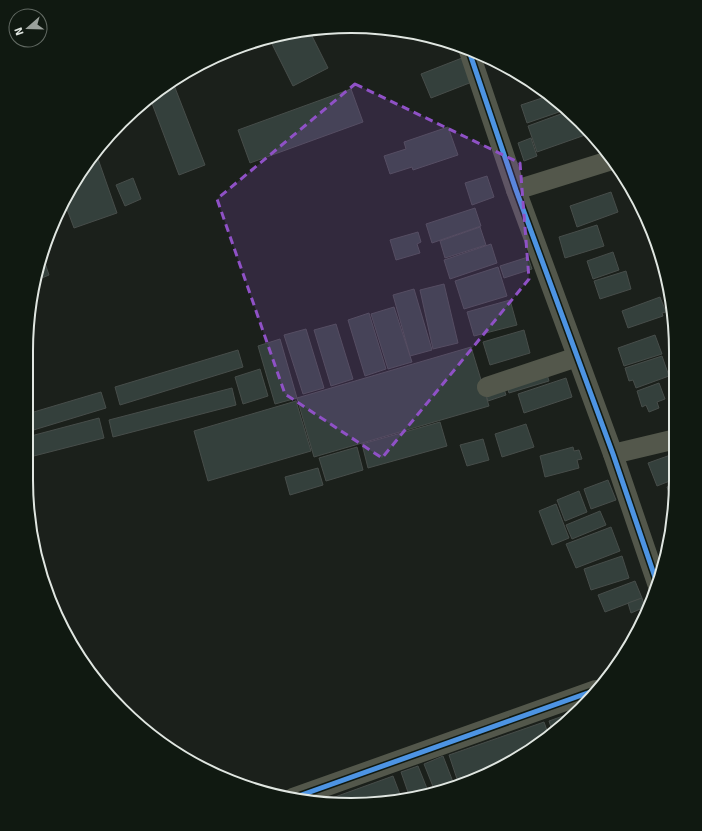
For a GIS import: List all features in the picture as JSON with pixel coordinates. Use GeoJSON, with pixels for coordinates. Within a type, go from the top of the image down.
{"type":"FeatureCollection","features":[{"type":"Feature","properties":{"kind":"street"},"geometry":{"type":"LineString","coordinates":[[471,56],[516,190],[613,454],[654,575]]}},
{"type":"Feature","properties":{"kind":"street"},"geometry":{"type":"LineString","coordinates":[[516,190],[606,162]]}},
{"type":"Feature","properties":{"kind":"street"},"geometry":{"type":"LineString","coordinates":[[487,387],[577,357]]}},
{"type":"Feature","properties":{"kind":"street"},"geometry":{"type":"LineString","coordinates":[[613,454],[669,441]]}},
{"type":"Feature","properties":{"kind":"street"},"geometry":{"type":"LineString","coordinates":[[304,794],[587,693]]}},
{"type":"Feature","properties":{"kind":"highlighted area"},"geometry":{"type":"Polygon","coordinates":[[[355,84],[520,163],[529,279],[382,458],[285,394],[217,199],[355,84]]]}},
{"type":"Feature","properties":{"kind":"building"},"geometry":{"type":"Polygon","coordinates":[[[312,36],[328,68],[293,86],[272,43],[312,36]]]}},
{"type":"Feature","properties":{"kind":"building"},"geometry":{"type":"Polygon","coordinates":[[[462,58],[472,82],[431,98],[421,74],[462,58]]]}},
{"type":"Feature","properties":{"kind":"building"},"geometry":{"type":"Polygon","coordinates":[[[175,87],[205,165],[179,175],[152,103],[175,87]]]}},
{"type":"Feature","properties":{"kind":"building"},"geometry":{"type":"Polygon","coordinates":[[[351,89],[363,122],[250,163],[238,130],[351,89]]]}},
{"type":"Feature","properties":{"kind":"building"},"geometry":{"type":"Polygon","coordinates":[[[541,96],[560,112],[527,123],[521,105],[542,98],[541,96]]]}},
{"type":"Feature","properties":{"kind":"building"},"geometry":{"type":"Polygon","coordinates":[[[562,113],[585,135],[537,152],[528,126],[562,113]]]}},
{"type":"Feature","properties":{"kind":"building"},"geometry":{"type":"Polygon","coordinates":[[[448,127],[458,155],[413,170],[412,167],[390,174],[384,156],[406,149],[404,142],[448,127]]]}},
{"type":"Feature","properties":{"kind":"building"},"geometry":{"type":"Polygon","coordinates":[[[531,138],[537,156],[524,161],[518,143],[531,138]]]}},
{"type":"Feature","properties":{"kind":"building"},"geometry":{"type":"Polygon","coordinates":[[[98,159],[117,213],[74,228],[67,209],[98,159]]]}},
{"type":"Feature","properties":{"kind":"building"},"geometry":{"type":"Polygon","coordinates":[[[487,176],[494,197],[472,205],[465,183],[487,176]]]}},
{"type":"Feature","properties":{"kind":"building"},"geometry":{"type":"Polygon","coordinates":[[[133,178],[141,199],[125,206],[116,185],[133,178]]]}},
{"type":"Feature","properties":{"kind":"building"},"geometry":{"type":"Polygon","coordinates":[[[611,192],[618,212],[577,227],[570,206],[611,192]]]}},
{"type":"Feature","properties":{"kind":"building"},"geometry":{"type":"Polygon","coordinates":[[[475,208],[481,226],[432,243],[426,224],[475,208]]]}},
{"type":"Feature","properties":{"kind":"building"},"geometry":{"type":"Polygon","coordinates":[[[597,225],[604,246],[565,258],[559,237],[597,225]]]}},
{"type":"Feature","properties":{"kind":"building"},"geometry":{"type":"Polygon","coordinates":[[[480,227],[486,245],[445,258],[440,241],[480,227]]]}},
{"type":"Feature","properties":{"kind":"building"},"geometry":{"type":"Polygon","coordinates":[[[418,232],[421,242],[417,244],[420,253],[396,260],[390,240],[418,232]]]}},
{"type":"Feature","properties":{"kind":"building"},"geometry":{"type":"Polygon","coordinates":[[[491,244],[497,263],[450,279],[444,260],[491,244]]]}},
{"type":"Feature","properties":{"kind":"building"},"geometry":{"type":"Polygon","coordinates":[[[613,252],[619,270],[593,279],[587,261],[613,252]]]}},
{"type":"Feature","properties":{"kind":"building"},"geometry":{"type":"Polygon","coordinates":[[[528,257],[532,269],[504,278],[500,266],[528,257]]]}},
{"type":"Feature","properties":{"kind":"building"},"geometry":{"type":"Polygon","coordinates":[[[45,264],[49,275],[42,278],[45,264]]]}},
{"type":"Feature","properties":{"kind":"building"},"geometry":{"type":"Polygon","coordinates":[[[498,267],[507,296],[464,309],[455,281],[498,267]]]}},
{"type":"Feature","properties":{"kind":"building"},"geometry":{"type":"Polygon","coordinates":[[[626,271],[631,289],[600,299],[594,281],[626,271]]]}},
{"type":"Feature","properties":{"kind":"building"},"geometry":{"type":"Polygon","coordinates":[[[444,284],[458,343],[433,349],[420,290],[444,284]]]}},
{"type":"Feature","properties":{"kind":"building"},"geometry":{"type":"Polygon","coordinates":[[[414,289],[432,350],[410,356],[393,295],[414,289]]]}},
{"type":"Feature","properties":{"kind":"building"},"geometry":{"type":"Polygon","coordinates":[[[660,297],[666,312],[662,313],[663,316],[628,328],[622,311],[660,297]]]}},
{"type":"Feature","properties":{"kind":"building"},"geometry":{"type":"Polygon","coordinates":[[[510,300],[517,325],[474,336],[467,312],[510,300]]]}},
{"type":"Feature","properties":{"kind":"building"},"geometry":{"type":"Polygon","coordinates":[[[394,307],[412,362],[388,369],[371,314],[394,307]]]}},
{"type":"Feature","properties":{"kind":"building"},"geometry":{"type":"Polygon","coordinates":[[[369,313],[386,369],[365,376],[348,320],[369,313]]]}},
{"type":"Feature","properties":{"kind":"building"},"geometry":{"type":"Polygon","coordinates":[[[336,324],[353,379],[331,386],[314,330],[336,324]]]}},
{"type":"Feature","properties":{"kind":"building"},"geometry":{"type":"Polygon","coordinates":[[[306,329],[324,388],[303,394],[284,335],[306,329]]]}},
{"type":"Feature","properties":{"kind":"building"},"geometry":{"type":"Polygon","coordinates":[[[524,330],[530,353],[490,365],[483,342],[524,330]]]}},
{"type":"Feature","properties":{"kind":"building"},"geometry":{"type":"Polygon","coordinates":[[[655,335],[662,354],[624,366],[618,348],[655,335]]]}},
{"type":"Feature","properties":{"kind":"building"},"geometry":{"type":"Polygon","coordinates":[[[280,339],[297,398],[275,404],[258,346],[280,339]]]}},
{"type":"Feature","properties":{"kind":"building"},"geometry":{"type":"Polygon","coordinates":[[[471,347],[489,406],[314,457],[297,398],[471,347]]]}},
{"type":"Feature","properties":{"kind":"building"},"geometry":{"type":"Polygon","coordinates":[[[238,350],[243,367],[120,405],[115,387],[238,350]]]}},
{"type":"Feature","properties":{"kind":"building"},"geometry":{"type":"Polygon","coordinates":[[[662,356],[669,376],[636,388],[633,380],[629,381],[625,368],[662,356]]]}},
{"type":"Feature","properties":{"kind":"building"},"geometry":{"type":"Polygon","coordinates":[[[260,369],[268,396],[243,404],[235,377],[260,369]]]}},
{"type":"Feature","properties":{"kind":"building"},"geometry":{"type":"Polygon","coordinates":[[[546,371],[549,381],[509,393],[506,383],[546,371]]]}},
{"type":"Feature","properties":{"kind":"building"},"geometry":{"type":"Polygon","coordinates":[[[566,378],[572,397],[524,413],[518,394],[566,378]]]}},
{"type":"Feature","properties":{"kind":"building"},"geometry":{"type":"Polygon","coordinates":[[[659,383],[665,399],[657,402],[659,408],[649,412],[646,405],[642,407],[637,391],[659,383]]]}},
{"type":"Feature","properties":{"kind":"building"},"geometry":{"type":"Polygon","coordinates":[[[503,386],[506,395],[488,401],[485,391],[503,386]]]}},
{"type":"Feature","properties":{"kind":"building"},"geometry":{"type":"Polygon","coordinates":[[[232,388],[236,405],[113,437],[109,420],[232,388]]]}},
{"type":"Feature","properties":{"kind":"building"},"geometry":{"type":"Polygon","coordinates":[[[101,392],[106,408],[33,430],[33,412],[101,392]]]}},
{"type":"Feature","properties":{"kind":"building"},"geometry":{"type":"Polygon","coordinates":[[[296,401],[311,451],[208,481],[194,431],[296,401]]]}},
{"type":"Feature","properties":{"kind":"building"},"geometry":{"type":"Polygon","coordinates":[[[99,418],[104,438],[33,456],[33,435],[99,418]]]}},
{"type":"Feature","properties":{"kind":"building"},"geometry":{"type":"Polygon","coordinates":[[[440,422],[447,446],[368,468],[362,444],[440,422]]]}},
{"type":"Feature","properties":{"kind":"building"},"geometry":{"type":"Polygon","coordinates":[[[526,424],[534,447],[502,457],[495,434],[526,424]]]}},
{"type":"Feature","properties":{"kind":"building"},"geometry":{"type":"Polygon","coordinates":[[[483,439],[489,460],[467,466],[460,445],[483,439]]]}},
{"type":"Feature","properties":{"kind":"building"},"geometry":{"type":"Polygon","coordinates":[[[357,447],[363,470],[326,481],[319,458],[357,447]]]}},
{"type":"Feature","properties":{"kind":"building"},"geometry":{"type":"Polygon","coordinates":[[[573,447],[574,451],[579,450],[582,459],[577,460],[579,468],[545,477],[540,456],[573,447]]]}},
{"type":"Feature","properties":{"kind":"building"},"geometry":{"type":"Polygon","coordinates":[[[669,456],[669,481],[657,486],[648,463],[669,456]]]}},
{"type":"Feature","properties":{"kind":"building"},"geometry":{"type":"Polygon","coordinates":[[[318,468],[323,485],[290,495],[285,477],[318,468]]]}},
{"type":"Feature","properties":{"kind":"building"},"geometry":{"type":"Polygon","coordinates":[[[608,480],[616,500],[591,509],[584,489],[608,480]]]}},
{"type":"Feature","properties":{"kind":"building"},"geometry":{"type":"Polygon","coordinates":[[[579,491],[587,512],[565,521],[557,500],[579,491]]]}},
{"type":"Feature","properties":{"kind":"building"},"geometry":{"type":"Polygon","coordinates":[[[556,504],[569,538],[552,545],[539,511],[556,504]]]}},
{"type":"Feature","properties":{"kind":"building"},"geometry":{"type":"Polygon","coordinates":[[[600,511],[606,525],[572,539],[566,525],[600,511]]]}},
{"type":"Feature","properties":{"kind":"building"},"geometry":{"type":"Polygon","coordinates":[[[611,527],[620,551],[576,568],[566,544],[611,527]]]}},
{"type":"Feature","properties":{"kind":"building"},"geometry":{"type":"Polygon","coordinates":[[[622,556],[629,578],[591,590],[584,569],[622,556]]]}},
{"type":"Feature","properties":{"kind":"building"},"geometry":{"type":"Polygon","coordinates":[[[635,581],[642,598],[605,612],[598,595],[635,581]]]}},
{"type":"Feature","properties":{"kind":"building"},"geometry":{"type":"Polygon","coordinates":[[[642,598],[644,604],[642,608],[631,613],[628,603],[642,598]]]}},
{"type":"Feature","properties":{"kind":"building"},"geometry":{"type":"Polygon","coordinates":[[[565,715],[551,727],[549,721],[565,715]]]}},
{"type":"Feature","properties":{"kind":"building"},"geometry":{"type":"Polygon","coordinates":[[[544,722],[547,730],[528,744],[492,765],[457,779],[449,755],[544,722]]]}},
{"type":"Feature","properties":{"kind":"building"},"geometry":{"type":"Polygon","coordinates":[[[443,756],[453,781],[433,787],[424,764],[443,756]]]}},
{"type":"Feature","properties":{"kind":"building"},"geometry":{"type":"Polygon","coordinates":[[[418,766],[427,788],[408,793],[401,772],[418,766]]]}},
{"type":"Feature","properties":{"kind":"building"},"geometry":{"type":"Polygon","coordinates":[[[393,776],[400,794],[372,797],[334,797],[393,776]]]}},
{"type":"Feature","properties":{"kind":"cycle path"},"geometry":{"type":"LineString","coordinates":[[471,56],[516,190],[613,454],[654,575]]}},
{"type":"Feature","properties":{"kind":"cycle path"},"geometry":{"type":"LineString","coordinates":[[304,794],[587,693]]}}]}
